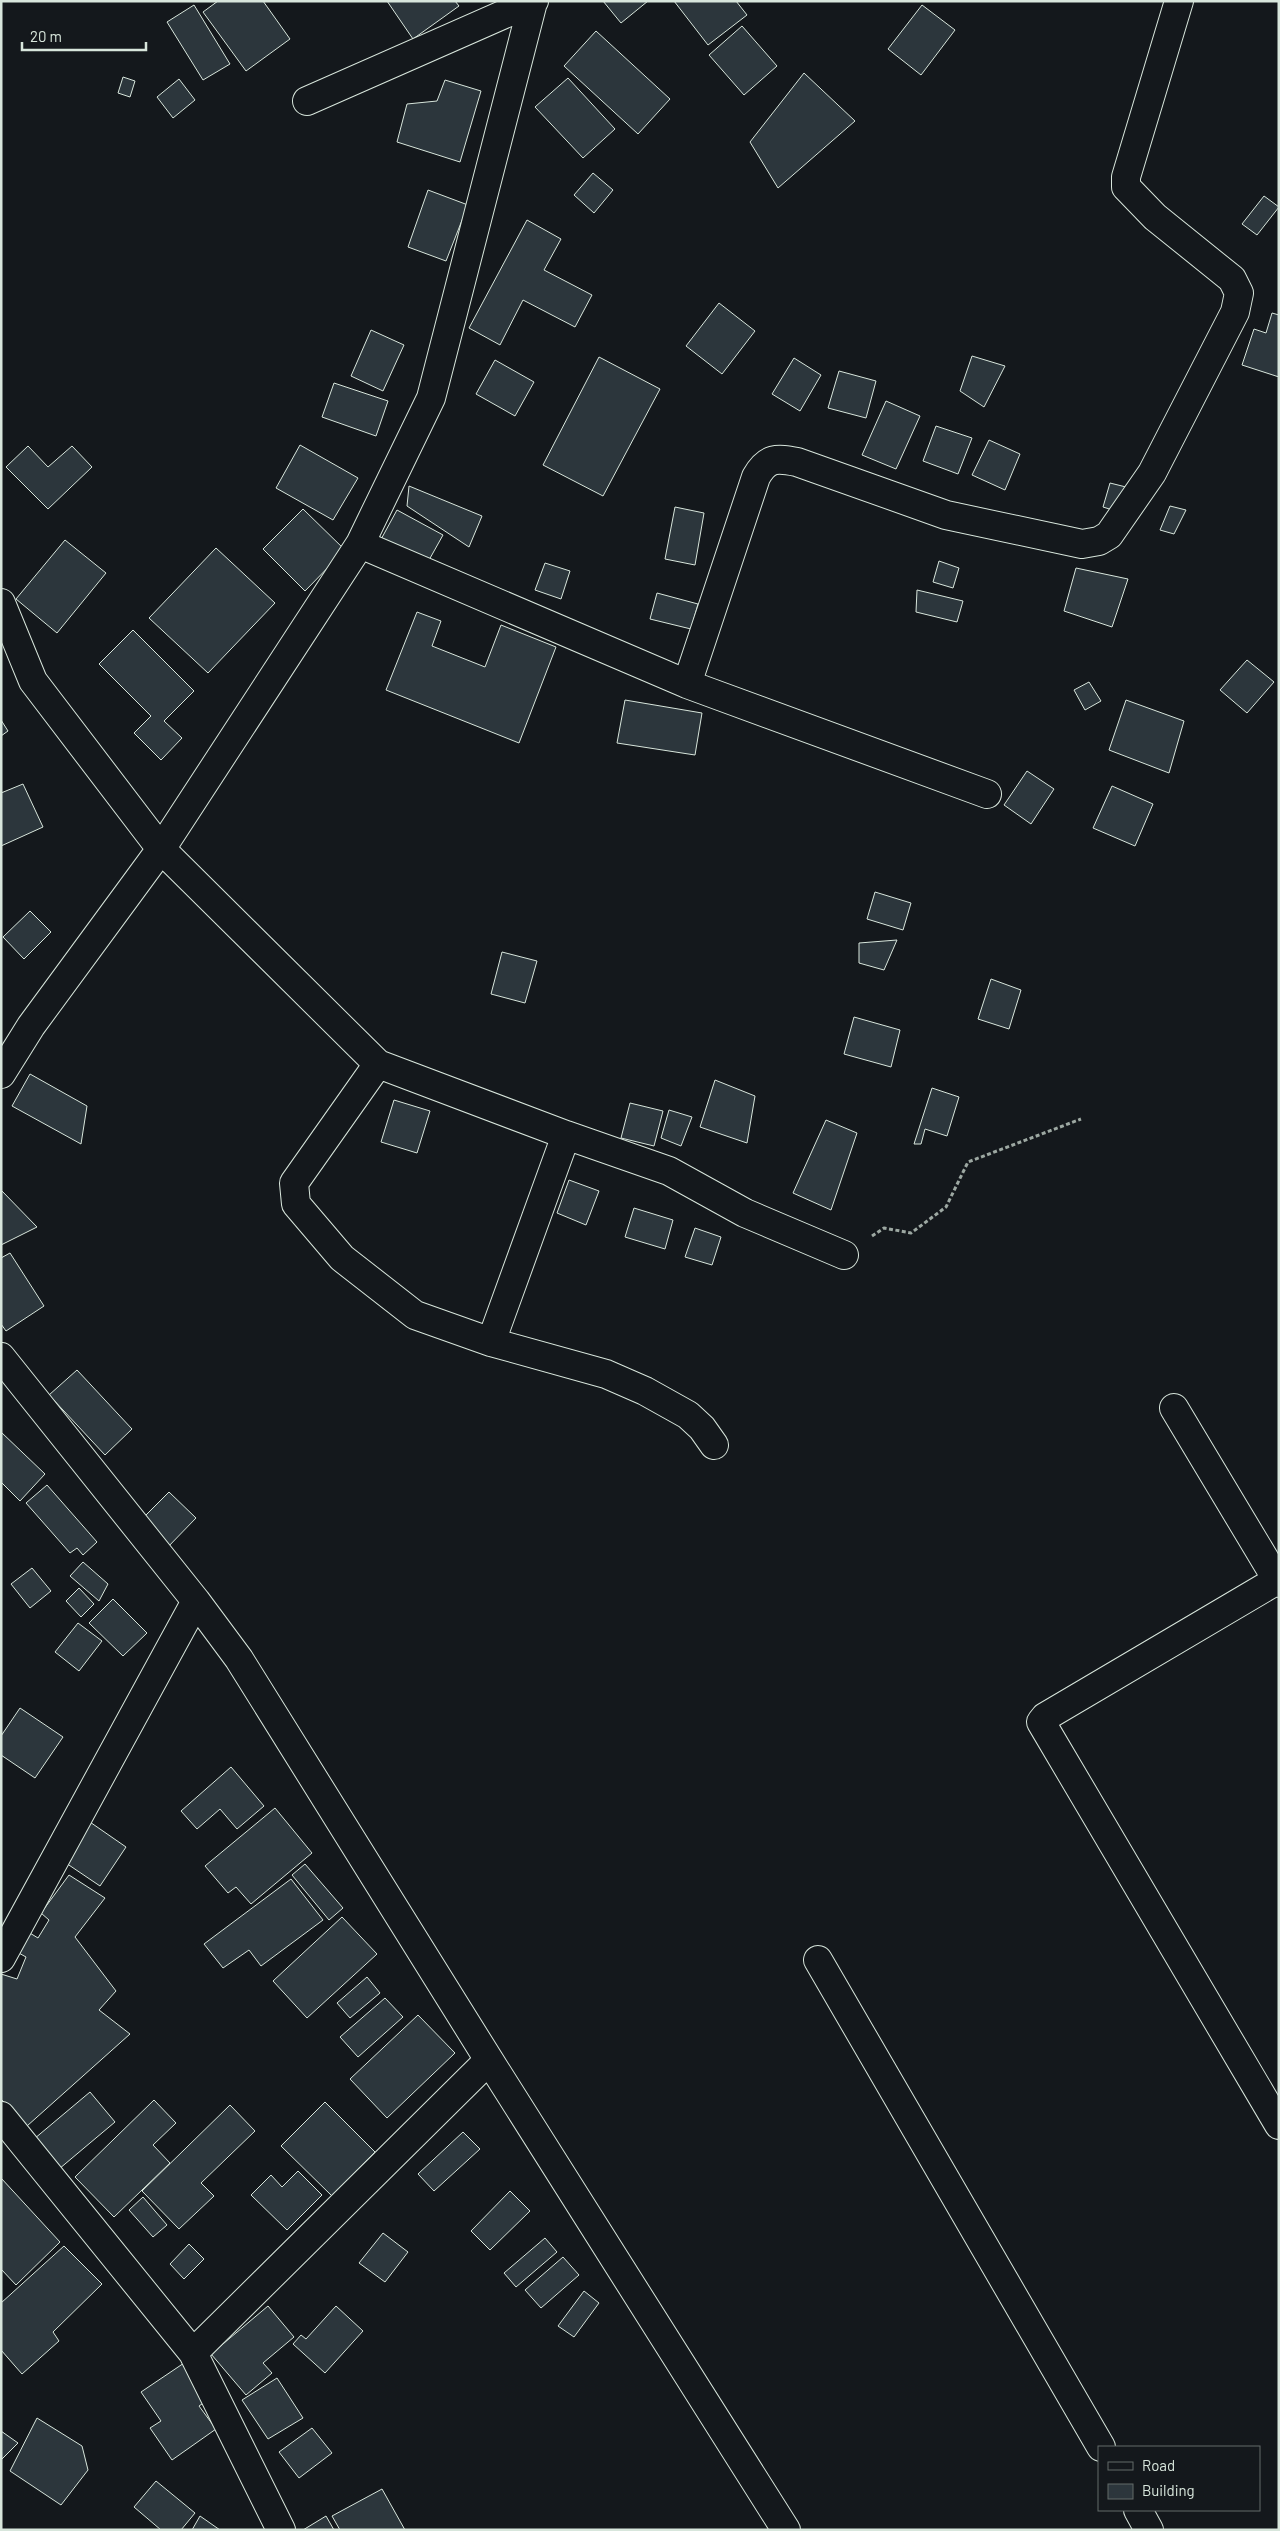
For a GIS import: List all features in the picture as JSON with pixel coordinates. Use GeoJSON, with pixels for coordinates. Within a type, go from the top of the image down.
{"type":"FeatureCollection","features":[{"type":"Feature","properties":{"kind":"street"},"geometry":{"type":"LineString","coordinates":[[687,684],[756,477],[763,465],[773,460],[797,462],[946,516],[1082,544],[1099,541],[1109,535],[1152,473],[1235,312],[1239,293],[1232,279],[1156,217],[1126,187],[1126,177],[1179,1]]}},
{"type":"Feature","properties":{"kind":"street"},"geometry":{"type":"LineString","coordinates":[[307,101],[534,2]]}},
{"type":"Feature","properties":{"kind":"street"},"geometry":{"type":"LineString","coordinates":[[1,1074],[31,1026],[161,849],[360,544],[431,398],[534,2]]}},
{"type":"Feature","properties":{"kind":"street"},"geometry":{"type":"LineString","coordinates":[[360,544],[687,684],[987,794]]}},
{"type":"Feature","properties":{"kind":"street"},"geometry":{"type":"LineString","coordinates":[[1,603],[33,681],[161,849],[378,1064],[566,1135],[669,1170],[745,1213],[844,1254]]}},
{"type":"Feature","properties":{"kind":"street"},"geometry":{"type":"LineString","coordinates":[[378,1064],[294,1183],[296,1204],[342,1258],[415,1315],[491,1342],[606,1374],[646,1391],[688,1415],[702,1428],[714,1445]]}},
{"type":"Feature","properties":{"kind":"street"},"geometry":{"type":"LineString","coordinates":[[491,1342],[566,1135]]}},
{"type":"Feature","properties":{"kind":"street"},"geometry":{"type":"LineString","coordinates":[[1,1357],[196,1602],[239,1659],[489,2060],[786,2530]]}},
{"type":"Feature","properties":{"kind":"street"},"geometry":{"type":"LineString","coordinates":[[1174,1408],[1278,1581],[1045,1717],[1040,1722],[1279,2125]]}},
{"type":"Feature","properties":{"kind":"street"},"geometry":{"type":"LineString","coordinates":[[1,1958],[196,1602]]}},
{"type":"Feature","properties":{"kind":"street"},"geometry":{"type":"LineString","coordinates":[[818,1960],[1100,2446]]}},
{"type":"Feature","properties":{"kind":"street"},"geometry":{"type":"LineString","coordinates":[[193,2353],[489,2060]]}},
{"type":"Feature","properties":{"kind":"street"},"geometry":{"type":"LineString","coordinates":[[1,2116],[193,2353],[281,2530]]}},
{"type":"Feature","properties":{"kind":"street"},"geometry":{"type":"LineString","coordinates":[[1139,2511],[1149,2530]]}},
{"type":"Feature","properties":{"kind":"path"},"geometry":{"type":"LineString","coordinates":[[844,1254],[884,1228],[911,1233],[946,1207],[968,1162],[1081,1119]]}},
{"type":"Feature","properties":{"kind":"building"},"geometry":{"type":"Polygon","coordinates":[[[218,1],[263,1],[290,39],[246,71],[203,12],[218,1]]]}},
{"type":"Feature","properties":{"kind":"building"},"geometry":{"type":"Polygon","coordinates":[[[387,1],[455,1],[459,6],[413,39],[387,1]]]}},
{"type":"Feature","properties":{"kind":"building"},"geometry":{"type":"Polygon","coordinates":[[[603,1],[648,1],[621,23],[603,1]]]}},
{"type":"Feature","properties":{"kind":"building"},"geometry":{"type":"Polygon","coordinates":[[[674,1],[736,1],[747,15],[708,45],[674,1]]]}},
{"type":"Feature","properties":{"kind":"building"},"geometry":{"type":"Polygon","coordinates":[[[194,5],[230,64],[203,80],[167,22],[194,5]]]}},
{"type":"Feature","properties":{"kind":"building"},"geometry":{"type":"Polygon","coordinates":[[[922,5],[955,30],[921,75],[888,49],[922,5]]]}},
{"type":"Feature","properties":{"kind":"building"},"geometry":{"type":"Polygon","coordinates":[[[742,26],[777,66],[744,95],[709,55],[742,26]]]}},
{"type":"Feature","properties":{"kind":"building"},"geometry":{"type":"Polygon","coordinates":[[[596,31],[670,99],[638,134],[564,66],[596,31]]]}},
{"type":"Feature","properties":{"kind":"building"},"geometry":{"type":"Polygon","coordinates":[[[804,73],[855,121],[778,188],[750,142],[804,73]]]}},
{"type":"Feature","properties":{"kind":"building"},"geometry":{"type":"Polygon","coordinates":[[[123,77],[135,81],[130,97],[118,93],[123,77]]]}},
{"type":"Feature","properties":{"kind":"building"},"geometry":{"type":"Polygon","coordinates":[[[568,78],[615,129],[583,158],[535,107],[568,78]]]}},
{"type":"Feature","properties":{"kind":"building"},"geometry":{"type":"Polygon","coordinates":[[[179,79],[195,100],[173,118],[157,97],[179,79]]]}},
{"type":"Feature","properties":{"kind":"building"},"geometry":{"type":"Polygon","coordinates":[[[445,80],[481,91],[460,162],[397,142],[407,104],[437,101],[445,80]]]}},
{"type":"Feature","properties":{"kind":"building"},"geometry":{"type":"Polygon","coordinates":[[[593,173],[613,190],[594,213],[574,195],[593,173]]]}},
{"type":"Feature","properties":{"kind":"building"},"geometry":{"type":"Polygon","coordinates":[[[428,190],[468,205],[446,261],[408,247],[428,190]]]}},
{"type":"Feature","properties":{"kind":"building"},"geometry":{"type":"Polygon","coordinates":[[[1264,196],[1279,207],[1257,235],[1242,224],[1264,196]]]}},
{"type":"Feature","properties":{"kind":"building"},"geometry":{"type":"Polygon","coordinates":[[[527,220],[561,239],[544,270],[592,295],[575,327],[523,300],[500,345],[469,328],[527,220]]]}},
{"type":"Feature","properties":{"kind":"building"},"geometry":{"type":"Polygon","coordinates":[[[719,303],[755,331],[722,374],[686,346],[719,303]]]}},
{"type":"Feature","properties":{"kind":"building"},"geometry":{"type":"Polygon","coordinates":[[[1272,313],[1279,315],[1279,377],[1242,365],[1254,329],[1266,333],[1272,313]]]}},
{"type":"Feature","properties":{"kind":"building"},"geometry":{"type":"Polygon","coordinates":[[[371,330],[404,345],[383,391],[351,376],[371,330]]]}},
{"type":"Feature","properties":{"kind":"building"},"geometry":{"type":"Polygon","coordinates":[[[972,356],[1005,366],[984,407],[960,391],[972,356]]]}},
{"type":"Feature","properties":{"kind":"building"},"geometry":{"type":"Polygon","coordinates":[[[599,357],[660,389],[603,496],[543,465],[599,357]]]}},
{"type":"Feature","properties":{"kind":"building"},"geometry":{"type":"Polygon","coordinates":[[[794,358],[821,375],[800,411],[772,394],[794,358]]]}},
{"type":"Feature","properties":{"kind":"building"},"geometry":{"type":"Polygon","coordinates":[[[495,360],[534,382],[515,416],[476,394],[495,360]]]}},
{"type":"Feature","properties":{"kind":"building"},"geometry":{"type":"Polygon","coordinates":[[[839,371],[876,381],[866,418],[828,408],[839,371]]]}},
{"type":"Feature","properties":{"kind":"building"},"geometry":{"type":"Polygon","coordinates":[[[334,383],[388,401],[376,436],[322,417],[334,383]]]}},
{"type":"Feature","properties":{"kind":"building"},"geometry":{"type":"Polygon","coordinates":[[[886,401],[920,416],[896,469],[862,455],[886,401]]]}},
{"type":"Feature","properties":{"kind":"building"},"geometry":{"type":"Polygon","coordinates":[[[936,426],[972,438],[958,474],[923,461],[936,426]]]}},
{"type":"Feature","properties":{"kind":"building"},"geometry":{"type":"Polygon","coordinates":[[[989,440],[1020,454],[1005,490],[972,475],[989,440]]]}},
{"type":"Feature","properties":{"kind":"building"},"geometry":{"type":"Polygon","coordinates":[[[300,445],[358,478],[333,520],[276,488],[300,445]]]}},
{"type":"Feature","properties":{"kind":"building"},"geometry":{"type":"Polygon","coordinates":[[[28,446],[48,467],[72,446],[92,467],[48,509],[6,467],[28,446]]]}},
{"type":"Feature","properties":{"kind":"building"},"geometry":{"type":"Polygon","coordinates":[[[1110,483],[1126,487],[1119,512],[1103,507],[1110,483]]]}},
{"type":"Feature","properties":{"kind":"building"},"geometry":{"type":"Polygon","coordinates":[[[409,486],[482,516],[469,547],[407,506],[409,486]]]}},
{"type":"Feature","properties":{"kind":"building"},"geometry":{"type":"Polygon","coordinates":[[[1170,506],[1186,510],[1174,534],[1160,530],[1170,506]]]}},
{"type":"Feature","properties":{"kind":"building"},"geometry":{"type":"Polygon","coordinates":[[[675,507],[704,513],[695,565],[665,559],[675,507]]]}},
{"type":"Feature","properties":{"kind":"building"},"geometry":{"type":"Polygon","coordinates":[[[303,509],[345,550],[305,591],[263,549],[303,509]]]}},
{"type":"Feature","properties":{"kind":"building"},"geometry":{"type":"Polygon","coordinates":[[[397,510],[443,535],[424,569],[379,543],[397,510]]]}},
{"type":"Feature","properties":{"kind":"building"},"geometry":{"type":"Polygon","coordinates":[[[65,540],[106,573],[57,633],[16,599],[65,540]]]}},
{"type":"Feature","properties":{"kind":"building"},"geometry":{"type":"Polygon","coordinates":[[[216,548],[275,603],[208,673],[149,618],[216,548]]]}},
{"type":"Feature","properties":{"kind":"building"},"geometry":{"type":"Polygon","coordinates":[[[939,561],[959,568],[953,588],[933,582],[939,561]]]}},
{"type":"Feature","properties":{"kind":"building"},"geometry":{"type":"Polygon","coordinates":[[[545,563],[570,571],[561,599],[535,590],[545,563]]]}},
{"type":"Feature","properties":{"kind":"building"},"geometry":{"type":"Polygon","coordinates":[[[1076,568],[1128,579],[1112,627],[1064,611],[1076,568]]]}},
{"type":"Feature","properties":{"kind":"building"},"geometry":{"type":"Polygon","coordinates":[[[917,590],[963,601],[957,622],[916,612],[917,590]]]}},
{"type":"Feature","properties":{"kind":"building"},"geometry":{"type":"Polygon","coordinates":[[[657,593],[698,604],[691,629],[650,619],[657,593]]]}},
{"type":"Feature","properties":{"kind":"building"},"geometry":{"type":"Polygon","coordinates":[[[417,612],[441,621],[432,646],[485,667],[501,625],[556,647],[519,743],[386,690],[417,612]]]}},
{"type":"Feature","properties":{"kind":"building"},"geometry":{"type":"Polygon","coordinates":[[[133,630],[194,691],[164,721],[182,738],[161,760],[134,733],[151,716],[99,664],[133,630]]]}},
{"type":"Feature","properties":{"kind":"building"},"geometry":{"type":"Polygon","coordinates":[[[1247,660],[1274,682],[1247,713],[1220,690],[1247,660]]]}},
{"type":"Feature","properties":{"kind":"building"},"geometry":{"type":"Polygon","coordinates":[[[1089,682],[1101,701],[1085,710],[1074,690],[1089,682]]]}},
{"type":"Feature","properties":{"kind":"building"},"geometry":{"type":"Polygon","coordinates":[[[625,700],[702,713],[695,755],[617,743],[625,700]]]}},
{"type":"Feature","properties":{"kind":"building"},"geometry":{"type":"Polygon","coordinates":[[[1126,700],[1184,721],[1169,773],[1109,750],[1126,700]]]}},
{"type":"Feature","properties":{"kind":"building"},"geometry":{"type":"Polygon","coordinates":[[[1,720],[8,731],[1,736],[1,720]]]}},
{"type":"Feature","properties":{"kind":"building"},"geometry":{"type":"Polygon","coordinates":[[[1027,771],[1054,789],[1031,824],[1004,805],[1027,771]]]}},
{"type":"Feature","properties":{"kind":"building"},"geometry":{"type":"Polygon","coordinates":[[[23,784],[43,827],[1,846],[1,793],[23,784]]]}},
{"type":"Feature","properties":{"kind":"building"},"geometry":{"type":"Polygon","coordinates":[[[1112,786],[1153,804],[1135,846],[1093,828],[1112,786]]]}},
{"type":"Feature","properties":{"kind":"building"},"geometry":{"type":"Polygon","coordinates":[[[875,892],[911,903],[903,930],[867,919],[875,892]]]}},
{"type":"Feature","properties":{"kind":"building"},"geometry":{"type":"Polygon","coordinates":[[[30,911],[51,932],[24,959],[3,937],[30,911]]]}},
{"type":"Feature","properties":{"kind":"building"},"geometry":{"type":"Polygon","coordinates":[[[897,940],[884,970],[859,963],[859,943],[897,940]]]}},
{"type":"Feature","properties":{"kind":"building"},"geometry":{"type":"Polygon","coordinates":[[[502,952],[537,961],[525,1003],[491,994],[502,952]]]}},
{"type":"Feature","properties":{"kind":"building"},"geometry":{"type":"Polygon","coordinates":[[[991,979],[1021,990],[1009,1029],[978,1019],[991,979]]]}},
{"type":"Feature","properties":{"kind":"building"},"geometry":{"type":"Polygon","coordinates":[[[854,1017],[900,1030],[891,1067],[844,1054],[854,1017]]]}},
{"type":"Feature","properties":{"kind":"building"},"geometry":{"type":"Polygon","coordinates":[[[30,1074],[87,1106],[81,1144],[12,1106],[30,1074]]]}},
{"type":"Feature","properties":{"kind":"building"},"geometry":{"type":"Polygon","coordinates":[[[715,1080],[755,1096],[747,1143],[700,1127],[715,1080]]]}},
{"type":"Feature","properties":{"kind":"building"},"geometry":{"type":"Polygon","coordinates":[[[932,1088],[959,1097],[947,1136],[925,1129],[921,1144],[914,1144],[932,1088]]]}},
{"type":"Feature","properties":{"kind":"building"},"geometry":{"type":"Polygon","coordinates":[[[394,1100],[430,1111],[417,1153],[381,1142],[394,1100]]]}},
{"type":"Feature","properties":{"kind":"building"},"geometry":{"type":"Polygon","coordinates":[[[630,1103],[663,1111],[654,1146],[621,1138],[630,1103]]]}},
{"type":"Feature","properties":{"kind":"building"},"geometry":{"type":"Polygon","coordinates":[[[669,1110],[692,1117],[681,1146],[661,1138],[669,1110]]]}},
{"type":"Feature","properties":{"kind":"building"},"geometry":{"type":"Polygon","coordinates":[[[826,1120],[857,1133],[831,1210],[793,1193],[826,1120]]]}},
{"type":"Feature","properties":{"kind":"building"},"geometry":{"type":"Polygon","coordinates":[[[569,1180],[599,1191],[586,1225],[557,1213],[569,1180]]]}},
{"type":"Feature","properties":{"kind":"building"},"geometry":{"type":"Polygon","coordinates":[[[1,1190],[37,1227],[1,1245],[1,1190]]]}},
{"type":"Feature","properties":{"kind":"building"},"geometry":{"type":"Polygon","coordinates":[[[634,1208],[673,1220],[665,1249],[625,1237],[634,1208]]]}},
{"type":"Feature","properties":{"kind":"building"},"geometry":{"type":"Polygon","coordinates":[[[695,1228],[721,1237],[712,1265],[685,1257],[695,1228]]]}},
{"type":"Feature","properties":{"kind":"building"},"geometry":{"type":"Polygon","coordinates":[[[10,1253],[44,1306],[6,1331],[1,1324],[1,1258],[10,1253]]]}},
{"type":"Feature","properties":{"kind":"building"},"geometry":{"type":"Polygon","coordinates":[[[77,1370],[132,1429],[105,1455],[49,1395],[77,1370]]]}},
{"type":"Feature","properties":{"kind":"building"},"geometry":{"type":"Polygon","coordinates":[[[1,1432],[45,1474],[20,1501],[1,1482],[1,1432]]]}},
{"type":"Feature","properties":{"kind":"building"},"geometry":{"type":"Polygon","coordinates":[[[47,1485],[97,1542],[83,1555],[77,1548],[70,1553],[26,1503],[47,1485]]]}},
{"type":"Feature","properties":{"kind":"building"},"geometry":{"type":"Polygon","coordinates":[[[169,1492],[196,1518],[165,1550],[138,1523],[169,1492]]]}},
{"type":"Feature","properties":{"kind":"building"},"geometry":{"type":"Polygon","coordinates":[[[83,1562],[108,1584],[99,1601],[70,1576],[83,1562]]]}},
{"type":"Feature","properties":{"kind":"building"},"geometry":{"type":"Polygon","coordinates":[[[32,1568],[51,1591],[30,1608],[11,1584],[32,1568]]]}},
{"type":"Feature","properties":{"kind":"building"},"geometry":{"type":"Polygon","coordinates":[[[79,1588],[94,1604],[81,1617],[66,1601],[79,1588]]]}},
{"type":"Feature","properties":{"kind":"building"},"geometry":{"type":"Polygon","coordinates":[[[113,1599],[147,1633],[123,1656],[89,1623],[113,1599]]]}},
{"type":"Feature","properties":{"kind":"building"},"geometry":{"type":"Polygon","coordinates":[[[78,1623],[102,1641],[79,1671],[55,1652],[78,1623]]]}},
{"type":"Feature","properties":{"kind":"building"},"geometry":{"type":"Polygon","coordinates":[[[20,1708],[63,1737],[35,1778],[1,1755],[1,1736],[20,1708]]]}},
{"type":"Feature","properties":{"kind":"building"},"geometry":{"type":"Polygon","coordinates":[[[231,1767],[264,1806],[237,1829],[220,1809],[197,1829],[181,1811],[231,1767]]]}},
{"type":"Feature","properties":{"kind":"building"},"geometry":{"type":"Polygon","coordinates":[[[275,1808],[312,1853],[251,1904],[236,1887],[228,1893],[205,1866],[275,1808]]]}},
{"type":"Feature","properties":{"kind":"building"},"geometry":{"type":"Polygon","coordinates":[[[87,1820],[126,1847],[100,1886],[60,1859],[87,1820]]]}},
{"type":"Feature","properties":{"kind":"building"},"geometry":{"type":"Polygon","coordinates":[[[305,1864],[343,1908],[329,1920],[292,1875],[305,1864]]]}},
{"type":"Feature","properties":{"kind":"building"},"geometry":{"type":"Polygon","coordinates":[[[69,1875],[105,1898],[75,1937],[116,1991],[99,2010],[130,2034],[27,2126],[1,2099],[1,1974],[17,1979],[26,1957],[8,1947],[20,1927],[38,1938],[49,1920],[41,1913],[69,1875]]]}},
{"type":"Feature","properties":{"kind":"building"},"geometry":{"type":"Polygon","coordinates":[[[291,1879],[323,1920],[261,1966],[249,1950],[223,1968],[204,1944],[291,1879]]]}},
{"type":"Feature","properties":{"kind":"building"},"geometry":{"type":"Polygon","coordinates":[[[342,1917],[377,1954],[307,2018],[273,1981],[342,1917]]]}},
{"type":"Feature","properties":{"kind":"building"},"geometry":{"type":"Polygon","coordinates":[[[367,1977],[380,1993],[350,2018],[337,2003],[367,1977]]]}},
{"type":"Feature","properties":{"kind":"building"},"geometry":{"type":"Polygon","coordinates":[[[385,1998],[403,2017],[358,2057],[340,2037],[385,1998]]]}},
{"type":"Feature","properties":{"kind":"building"},"geometry":{"type":"Polygon","coordinates":[[[418,2015],[455,2053],[387,2118],[350,2079],[418,2015]]]}},
{"type":"Feature","properties":{"kind":"building"},"geometry":{"type":"Polygon","coordinates":[[[90,2092],[115,2122],[59,2169],[34,2139],[90,2092]]]}},
{"type":"Feature","properties":{"kind":"building"},"geometry":{"type":"Polygon","coordinates":[[[154,2100],[176,2123],[153,2145],[170,2163],[114,2217],[75,2177],[154,2100]]]}},
{"type":"Feature","properties":{"kind":"building"},"geometry":{"type":"Polygon","coordinates":[[[325,2102],[375,2152],[332,2196],[281,2146],[325,2102]]]}},
{"type":"Feature","properties":{"kind":"building"},"geometry":{"type":"Polygon","coordinates":[[[230,2105],[255,2131],[201,2183],[214,2196],[179,2229],[142,2191],[230,2105]]]}},
{"type":"Feature","properties":{"kind":"building"},"geometry":{"type":"Polygon","coordinates":[[[463,2132],[480,2149],[434,2191],[418,2174],[463,2132]]]}},
{"type":"Feature","properties":{"kind":"building"},"geometry":{"type":"Polygon","coordinates":[[[298,2171],[322,2195],[287,2230],[251,2195],[271,2175],[282,2187],[298,2171]]]}},
{"type":"Feature","properties":{"kind":"building"},"geometry":{"type":"Polygon","coordinates":[[[1,2178],[60,2242],[16,2285],[1,2269],[1,2178]]]}},
{"type":"Feature","properties":{"kind":"building"},"geometry":{"type":"Polygon","coordinates":[[[510,2191],[530,2211],[490,2250],[471,2231],[510,2191]]]}},
{"type":"Feature","properties":{"kind":"building"},"geometry":{"type":"Polygon","coordinates":[[[143,2197],[167,2225],[153,2237],[129,2210],[143,2197]]]}},
{"type":"Feature","properties":{"kind":"building"},"geometry":{"type":"Polygon","coordinates":[[[383,2233],[408,2252],[385,2282],[359,2263],[383,2233]]]}},
{"type":"Feature","properties":{"kind":"building"},"geometry":{"type":"Polygon","coordinates":[[[545,2238],[557,2252],[516,2287],[504,2273],[545,2238]]]}},
{"type":"Feature","properties":{"kind":"building"},"geometry":{"type":"Polygon","coordinates":[[[189,2244],[204,2259],[184,2279],[170,2264],[189,2244]]]}},
{"type":"Feature","properties":{"kind":"building"},"geometry":{"type":"Polygon","coordinates":[[[64,2246],[102,2284],[53,2332],[59,2341],[22,2374],[1,2350],[1,2303],[64,2246]]]}},
{"type":"Feature","properties":{"kind":"building"},"geometry":{"type":"Polygon","coordinates":[[[563,2257],[579,2275],[541,2308],[525,2290],[563,2257]]]}},
{"type":"Feature","properties":{"kind":"building"},"geometry":{"type":"Polygon","coordinates":[[[584,2291],[599,2303],[574,2337],[558,2326],[584,2291]]]}},
{"type":"Feature","properties":{"kind":"building"},"geometry":{"type":"Polygon","coordinates":[[[268,2306],[294,2337],[263,2363],[272,2373],[246,2395],[211,2354],[268,2306]]]}},
{"type":"Feature","properties":{"kind":"building"},"geometry":{"type":"Polygon","coordinates":[[[336,2306],[363,2331],[325,2373],[293,2344],[301,2335],[306,2339],[336,2306]]]}},
{"type":"Feature","properties":{"kind":"building"},"geometry":{"type":"Polygon","coordinates":[[[187,2361],[212,2397],[199,2406],[216,2429],[172,2460],[150,2428],[161,2421],[141,2392],[187,2361]]]}},
{"type":"Feature","properties":{"kind":"building"},"geometry":{"type":"Polygon","coordinates":[[[277,2378],[303,2418],[268,2439],[242,2400],[277,2378]]]}},
{"type":"Feature","properties":{"kind":"building"},"geometry":{"type":"Polygon","coordinates":[[[37,2418],[82,2446],[88,2470],[61,2505],[10,2471],[37,2418]]]}},
{"type":"Feature","properties":{"kind":"building"},"geometry":{"type":"Polygon","coordinates":[[[312,2428],[332,2453],[299,2478],[279,2452],[312,2428]]]}},
{"type":"Feature","properties":{"kind":"building"},"geometry":{"type":"Polygon","coordinates":[[[1,2431],[18,2443],[1,2460],[1,2431]]]}},
{"type":"Feature","properties":{"kind":"building"},"geometry":{"type":"Polygon","coordinates":[[[156,2481],[195,2513],[181,2530],[161,2530],[134,2507],[156,2481]]]}},
{"type":"Feature","properties":{"kind":"building"},"geometry":{"type":"Polygon","coordinates":[[[382,2489],[405,2530],[340,2530],[332,2516],[382,2489]]]}},
{"type":"Feature","properties":{"kind":"building"},"geometry":{"type":"Polygon","coordinates":[[[200,2516],[220,2530],[192,2530],[200,2516]]]}},
{"type":"Feature","properties":{"kind":"building"},"geometry":{"type":"Polygon","coordinates":[[[326,2516],[334,2530],[303,2530],[326,2516]]]}}]}
